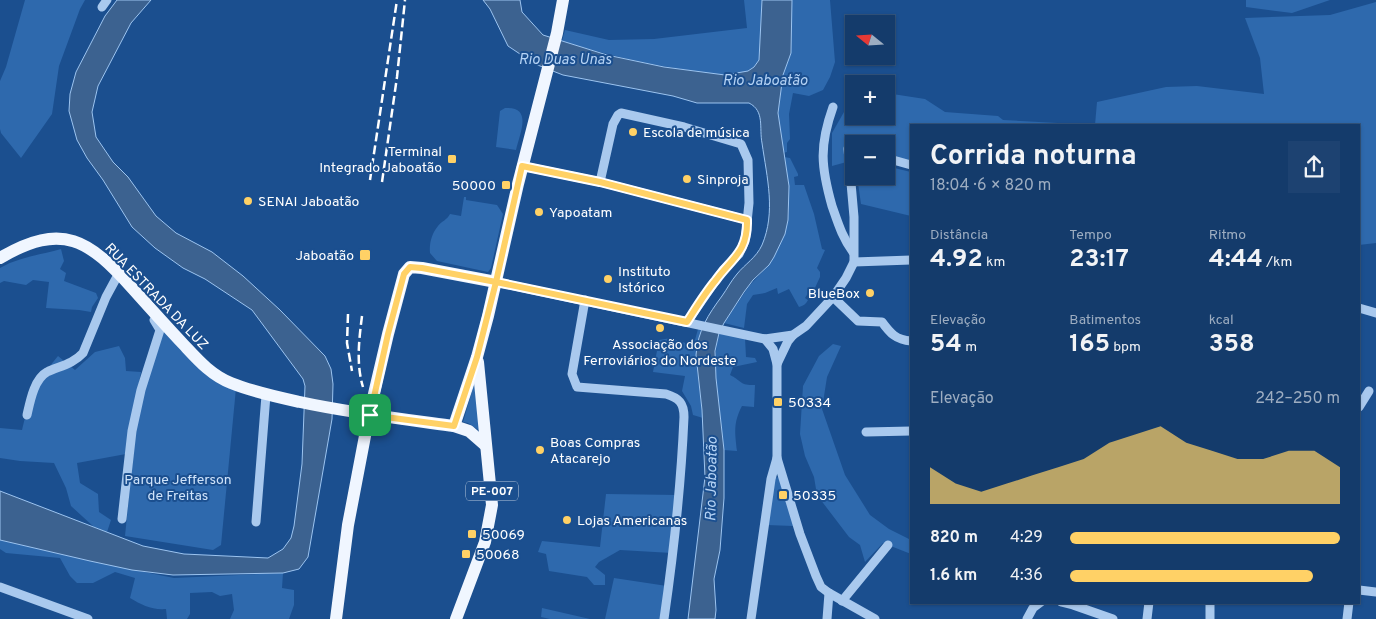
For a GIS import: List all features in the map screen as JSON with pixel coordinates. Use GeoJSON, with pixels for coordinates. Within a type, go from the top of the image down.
{"type":"FeatureCollection","features":[{"type":"Feature","properties":{"kind":"main road"},"geometry":{"type":"LineString","coordinates":[[485,446],[469,431],[454,426],[477,357],[522,166],[557,33],[563,0]]}},
{"type":"Feature","properties":{"kind":"main road","name":"RUA ESTRADA DA LUZ"},"geometry":{"type":"LineString","coordinates":[[0,258],[41,240],[70,240],[86,245],[97,252],[119,273],[204,366],[232,383],[266,395],[337,410],[454,426]]}},
{"type":"Feature","properties":{"kind":"main road"},"geometry":{"type":"LineString","coordinates":[[336,619],[348,525],[370,415],[402,279],[410,267],[496,282]]}},
{"type":"Feature","properties":{"kind":"main road","name":"PE-007"},"geometry":{"type":"LineString","coordinates":[[456,619],[482,551],[490,523],[492,493],[485,446],[477,357]]}},
{"type":"Feature","properties":{"kind":"street"},"geometry":{"type":"LineString","coordinates":[[832,107],[826,126],[822,166],[841,234],[853,252]]}},
{"type":"Feature","properties":{"kind":"street"},"geometry":{"type":"LineString","coordinates":[[600,182],[613,124],[618,115],[625,113],[684,126],[741,144],[748,160],[749,202],[746,235],[738,254],[718,277],[687,322]]}},
{"type":"Feature","properties":{"kind":"street"},"geometry":{"type":"LineString","coordinates":[[895,161],[910,165]]}},
{"type":"Feature","properties":{"kind":"street"},"geometry":{"type":"LineString","coordinates":[[522,166],[600,182],[747,220]]}},
{"type":"Feature","properties":{"kind":"street"},"geometry":{"type":"LineString","coordinates":[[777,364],[793,335],[806,326],[833,297],[854,262],[854,217],[851,185]]}},
{"type":"Feature","properties":{"kind":"street"},"geometry":{"type":"LineString","coordinates":[[854,262],[910,260]]}},
{"type":"Feature","properties":{"kind":"street"},"geometry":{"type":"LineString","coordinates":[[27,415],[32,394],[44,375],[76,360],[83,353],[106,297],[119,273]]}},
{"type":"Feature","properties":{"kind":"street"},"geometry":{"type":"LineString","coordinates":[[496,282],[765,339],[793,335]]}},
{"type":"Feature","properties":{"kind":"street"},"geometry":{"type":"LineString","coordinates":[[833,297],[858,320],[882,322],[891,334],[902,340],[910,341]]}},
{"type":"Feature","properties":{"kind":"street"},"geometry":{"type":"LineString","coordinates":[[585,300],[572,374],[577,387],[666,394],[678,398],[683,407],[682,481],[664,619]]}},
{"type":"Feature","properties":{"kind":"street"},"geometry":{"type":"LineString","coordinates":[[122,519],[132,431],[141,390],[160,330],[149,313],[149,307]]}},
{"type":"Feature","properties":{"kind":"street"},"geometry":{"type":"LineString","coordinates":[[1360,308],[1376,313]]}},
{"type":"Feature","properties":{"kind":"street"},"geometry":{"type":"LineString","coordinates":[[751,619],[771,478],[777,458],[777,364],[773,349],[765,339]]}},
{"type":"Feature","properties":{"kind":"street"},"geometry":{"type":"LineString","coordinates":[[1360,405],[1369,391]]}},
{"type":"Feature","properties":{"kind":"street"},"geometry":{"type":"LineString","coordinates":[[256,522],[266,395]]}},
{"type":"Feature","properties":{"kind":"street"},"geometry":{"type":"LineString","coordinates":[[866,432],[910,431]]}},
{"type":"Feature","properties":{"kind":"street"},"geometry":{"type":"LineString","coordinates":[[777,458],[800,534],[821,587],[875,619]]}},
{"type":"Feature","properties":{"kind":"street"},"geometry":{"type":"LineString","coordinates":[[842,600],[888,544]]}},
{"type":"Feature","properties":{"kind":"street"},"geometry":{"type":"LineString","coordinates":[[0,587],[88,619]]}},
{"type":"Feature","properties":{"kind":"street"},"geometry":{"type":"LineString","coordinates":[[1360,590],[1376,592]]}},
{"type":"Feature","properties":{"kind":"street"},"geometry":{"type":"LineString","coordinates":[[826,619],[829,593]]}},
{"type":"Feature","properties":{"kind":"street"},"geometry":{"type":"LineString","coordinates":[[1027,619],[1033,608],[1038,604]]}},
{"type":"Feature","properties":{"kind":"street"},"geometry":{"type":"LineString","coordinates":[[1073,604],[1113,619]]}},
{"type":"Feature","properties":{"kind":"street"},"geometry":{"type":"LineString","coordinates":[[1147,619],[1149,604]]}},
{"type":"Feature","properties":{"kind":"street"},"geometry":{"type":"LineString","coordinates":[[1210,604],[1210,619]]}},
{"type":"Feature","properties":{"kind":"street"},"geometry":{"type":"LineString","coordinates":[[1347,619],[1349,604]]}},
{"type":"Feature","properties":{"kind":"green space"},"geometry":{"type":"Polygon","coordinates":[[[25,0],[85,0],[59,66],[52,114],[21,158],[1,133],[0,81],[6,67],[25,0]]]}},
{"type":"Feature","properties":{"kind":"green space"},"geometry":{"type":"Polygon","coordinates":[[[744,0],[762,0],[759,60],[751,69],[739,74],[720,74],[644,63],[562,41],[565,30],[609,40],[654,39],[747,28],[744,0]]]}},
{"type":"Feature","properties":{"kind":"green space"},"geometry":{"type":"Polygon","coordinates":[[[792,0],[830,0],[835,62],[823,90],[809,96],[793,93],[789,114],[790,139],[787,143],[787,152],[783,153],[778,114],[783,75],[791,53],[792,0]]]}},
{"type":"Feature","properties":{"kind":"green space"},"geometry":{"type":"Polygon","coordinates":[[[1246,0],[1330,0],[1292,13],[1246,7],[1246,0]]]}},
{"type":"Feature","properties":{"kind":"green space"},"geometry":{"type":"Polygon","coordinates":[[[1376,2],[1376,243],[1360,245],[1360,124],[1095,124],[1097,102],[1166,87],[1197,86],[1264,94],[1260,58],[1245,18],[1330,15],[1376,2]]]}},
{"type":"Feature","properties":{"kind":"green space"},"geometry":{"type":"Polygon","coordinates":[[[895,94],[925,99],[945,112],[998,116],[1003,120],[1077,124],[910,124],[910,166],[895,164],[895,135],[845,135],[845,162],[832,166],[832,133],[844,112],[845,125],[895,125],[895,94]]]}},
{"type":"Feature","properties":{"kind":"green space"},"geometry":{"type":"Polygon","coordinates":[[[505,108],[519,111],[522,116],[522,129],[516,150],[496,147],[500,111],[505,108]]]}},
{"type":"Feature","properties":{"kind":"green space"},"geometry":{"type":"Polygon","coordinates":[[[784,157],[790,158],[798,174],[798,176],[794,177],[795,185],[804,185],[814,214],[822,249],[825,250],[817,268],[820,272],[820,277],[814,290],[810,290],[805,298],[808,300],[802,306],[799,307],[789,289],[778,294],[777,288],[753,295],[747,304],[744,328],[724,323],[749,286],[769,265],[785,234],[789,212],[789,186],[784,157]]]}},
{"type":"Feature","properties":{"kind":"green space"},"geometry":{"type":"Polygon","coordinates":[[[895,168],[910,172],[910,216],[861,204],[858,185],[895,185],[895,168]]]}},
{"type":"Feature","properties":{"kind":"green space"},"geometry":{"type":"Polygon","coordinates":[[[464,197],[466,197],[466,200],[497,205],[503,214],[491,268],[488,272],[437,261],[430,253],[431,242],[436,229],[450,214],[461,216],[464,197]]]}},
{"type":"Feature","properties":{"kind":"green space"},"geometry":{"type":"Polygon","coordinates":[[[61,249],[64,261],[60,269],[66,273],[64,281],[96,293],[98,298],[91,312],[46,308],[49,282],[33,280],[26,285],[4,281],[0,283],[0,268],[7,264],[61,249]]]}},
{"type":"Feature","properties":{"kind":"green space","name":"Parque Jefferson de Freitas"},"geometry":{"type":"Polygon","coordinates":[[[164,329],[236,388],[221,545],[213,550],[125,536],[139,408],[164,329]]]}},
{"type":"Feature","properties":{"kind":"green space"},"geometry":{"type":"Polygon","coordinates":[[[698,329],[701,329],[697,362],[703,418],[693,415],[691,406],[682,391],[685,376],[653,372],[659,340],[671,338],[688,344],[695,340],[698,329]]]}},
{"type":"Feature","properties":{"kind":"green space"},"geometry":{"type":"Polygon","coordinates":[[[719,333],[745,338],[746,357],[755,358],[757,362],[733,367],[730,375],[743,384],[755,385],[754,407],[742,406],[737,418],[735,433],[737,451],[724,450],[715,362],[719,333]]]}},
{"type":"Feature","properties":{"kind":"green space"},"geometry":{"type":"Polygon","coordinates":[[[833,344],[841,346],[827,377],[822,409],[845,475],[870,515],[889,529],[910,540],[910,554],[883,543],[865,562],[860,545],[849,537],[817,495],[814,477],[805,456],[800,434],[803,386],[819,356],[833,344]]]}},
{"type":"Feature","properties":{"kind":"green space"},"geometry":{"type":"Polygon","coordinates":[[[119,346],[125,358],[126,371],[141,372],[126,454],[77,463],[80,483],[98,494],[99,512],[111,520],[107,532],[94,527],[71,506],[66,488],[54,463],[0,458],[0,428],[22,430],[32,388],[58,356],[75,370],[95,352],[119,346]]]}},
{"type":"Feature","properties":{"kind":"green space"},"geometry":{"type":"Polygon","coordinates":[[[477,374],[480,431],[463,422],[477,374]]]}},
{"type":"Feature","properties":{"kind":"green space"},"geometry":{"type":"Polygon","coordinates":[[[780,477],[794,520],[793,526],[767,525],[773,478],[780,477]]]}},
{"type":"Feature","properties":{"kind":"green space"},"geometry":{"type":"Polygon","coordinates":[[[606,494],[678,495],[672,553],[620,550],[599,562],[595,567],[605,575],[605,585],[594,585],[587,577],[549,571],[546,554],[538,552],[542,541],[600,547],[606,494]]]}},
{"type":"Feature","properties":{"kind":"green space"},"geometry":{"type":"Polygon","coordinates":[[[0,540],[174,578],[283,573],[282,588],[294,590],[294,605],[289,619],[230,619],[234,610],[232,594],[220,596],[212,592],[190,593],[190,614],[187,619],[167,619],[166,609],[156,609],[130,598],[135,578],[115,572],[93,583],[77,583],[70,576],[60,558],[6,553],[0,549],[0,540]]]}},
{"type":"Feature","properties":{"kind":"green space"},"geometry":{"type":"Polygon","coordinates":[[[614,578],[667,586],[662,619],[605,619],[614,578]]]}},
{"type":"Feature","properties":{"kind":"green space"},"geometry":{"type":"Polygon","coordinates":[[[542,608],[590,619],[550,619],[541,617],[542,608]]]}},
{"type":"Feature","properties":{"kind":"water"},"geometry":{"type":"Polygon","coordinates":[[[117,0],[151,0],[131,23],[98,86],[92,112],[96,137],[113,162],[128,177],[156,216],[176,233],[212,252],[243,276],[280,310],[325,356],[331,369],[333,384],[332,419],[308,557],[299,569],[283,573],[173,575],[132,570],[0,540],[0,491],[143,546],[184,554],[268,558],[283,549],[291,538],[294,526],[302,464],[305,386],[303,379],[252,310],[205,279],[183,268],[155,248],[132,227],[77,140],[69,111],[70,94],[76,72],[105,16],[117,0]]]}},
{"type":"Feature","properties":{"kind":"water","name":"Rio Jaboatão"},"geometry":{"type":"Polygon","coordinates":[[[483,0],[520,0],[522,12],[543,35],[607,55],[664,67],[725,75],[748,71],[759,60],[762,0],[792,0],[791,53],[783,75],[778,113],[789,186],[788,220],[785,234],[769,265],[753,280],[724,323],[719,333],[715,351],[724,450],[724,498],[720,550],[714,579],[715,619],[688,619],[705,477],[702,410],[696,355],[701,330],[708,316],[740,270],[760,250],[766,233],[769,220],[769,195],[759,115],[754,106],[749,103],[697,103],[673,96],[563,75],[535,64],[508,46],[490,9],[483,0]]]}},
{"type":"Feature","properties":{"kind":"railway"},"geometry":{"type":"LineString","coordinates":[[370,180],[397,0]]}},
{"type":"Feature","properties":{"kind":"railway"},"geometry":{"type":"LineString","coordinates":[[382,182],[397,77],[405,0]]}},
{"type":"Feature","properties":{"kind":"railway"},"geometry":{"type":"LineString","coordinates":[[348,314],[347,343],[352,371]]}},
{"type":"Feature","properties":{"kind":"railway"},"geometry":{"type":"LineString","coordinates":[[362,316],[359,361],[363,387]]}},
{"type":"Feature","properties":{"kind":"place","name":"Escola de música"},"geometry":{"type":"Point","coordinates":[633,132]}},
{"type":"Feature","properties":{"kind":"place","name":"Terminal Integrado Jaboatão"},"geometry":{"type":"Point","coordinates":[452,159]}},
{"type":"Feature","properties":{"kind":"place","name":"Sinproja"},"geometry":{"type":"Point","coordinates":[687,179]}},
{"type":"Feature","properties":{"kind":"place","name":"50000"},"geometry":{"type":"Point","coordinates":[506,185]}},
{"type":"Feature","properties":{"kind":"place","name":"SENAI Jaboatão"},"geometry":{"type":"Point","coordinates":[248,201]}},
{"type":"Feature","properties":{"kind":"place","name":"Yapoatam"},"geometry":{"type":"Point","coordinates":[539,212]}},
{"type":"Feature","properties":{"kind":"place","name":"Jaboatão"},"geometry":{"type":"Point","coordinates":[365,255]}},
{"type":"Feature","properties":{"kind":"place","name":"Instituto Istórico"},"geometry":{"type":"Point","coordinates":[608,279]}},
{"type":"Feature","properties":{"kind":"place","name":"BlueBox"},"geometry":{"type":"Point","coordinates":[870,293]}},
{"type":"Feature","properties":{"kind":"place","name":"Associação dos Ferroviários do Nordeste"},"geometry":{"type":"Point","coordinates":[660,328]}},
{"type":"Feature","properties":{"kind":"place","name":"50334"},"geometry":{"type":"Point","coordinates":[778,402]}},
{"type":"Feature","properties":{"kind":"place","name":"Boas Compras Atacarejo"},"geometry":{"type":"Point","coordinates":[540,450]}},
{"type":"Feature","properties":{"kind":"place","name":"50335"},"geometry":{"type":"Point","coordinates":[783,495]}},
{"type":"Feature","properties":{"kind":"place","name":"Lojas Americanas"},"geometry":{"type":"Point","coordinates":[567,520]}},
{"type":"Feature","properties":{"kind":"place","name":"50069"},"geometry":{"type":"Point","coordinates":[472,534]}},
{"type":"Feature","properties":{"kind":"place","name":"50068"},"geometry":{"type":"Point","coordinates":[466,554]}},
{"type":"Feature","properties":{"kind":"route"},"geometry":{"type":"LineString","coordinates":[[370,415],[388,334],[402,279],[407,269],[410,267],[422,268],[496,282],[522,166],[600,182],[747,220],[745,241],[738,254],[708,290],[687,322],[496,282],[477,357],[454,426],[370,415]]}},
{"type":"Feature","properties":{"kind":"water label","name":"Rio Duas Unas"},"geometry":{"type":"Point","coordinates":[565,59]}}]}
